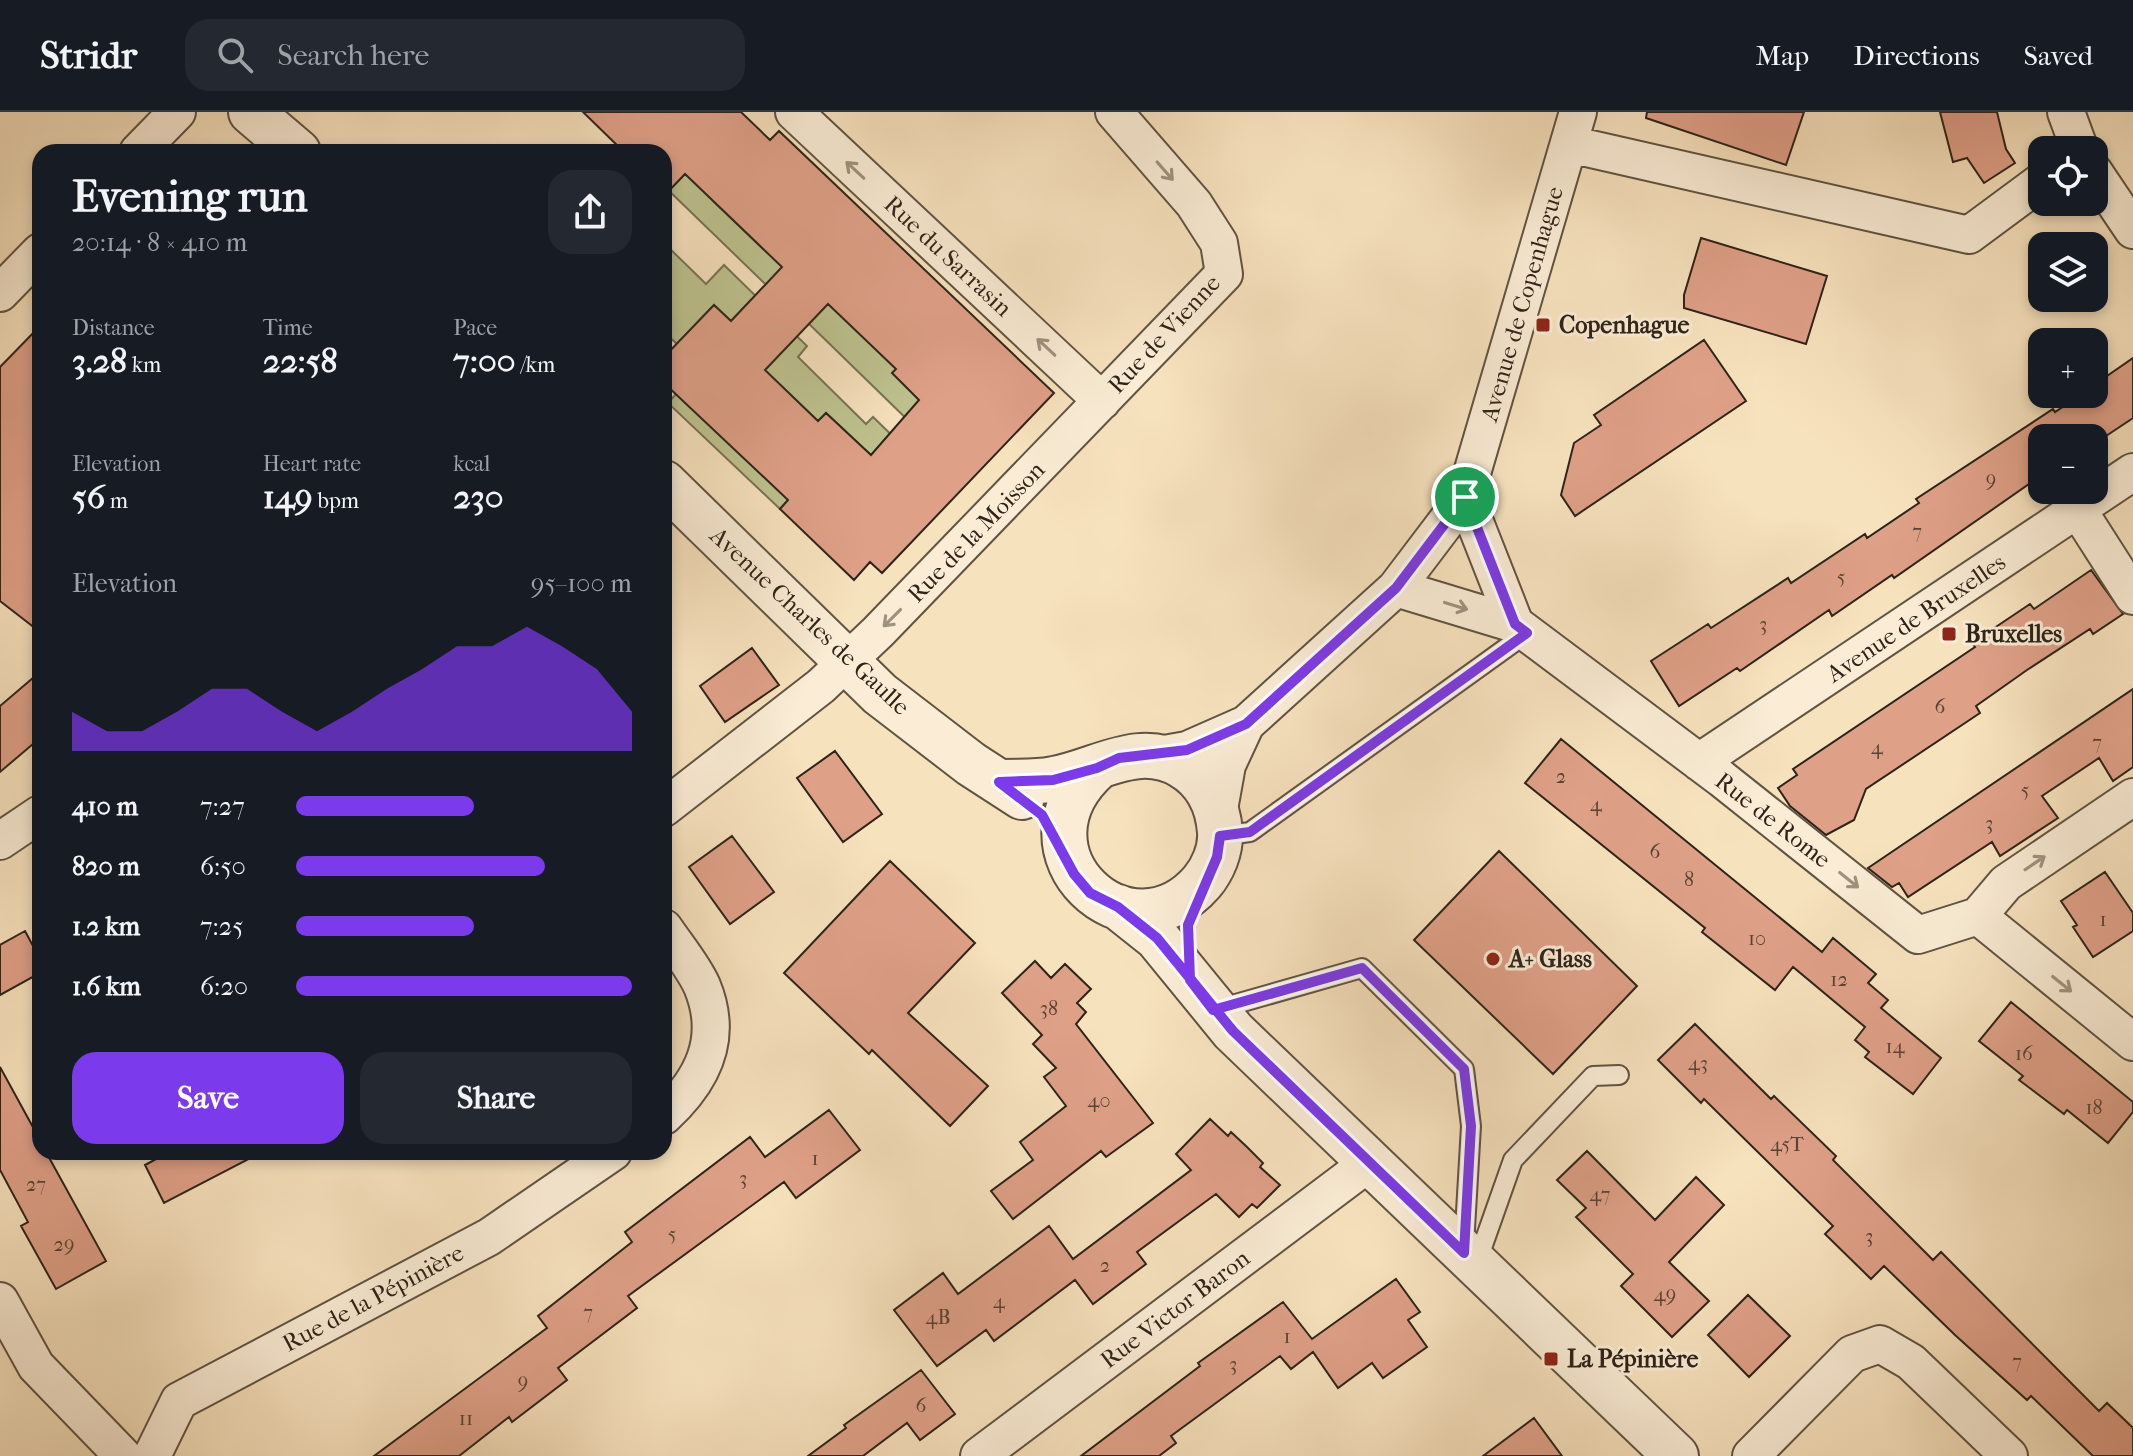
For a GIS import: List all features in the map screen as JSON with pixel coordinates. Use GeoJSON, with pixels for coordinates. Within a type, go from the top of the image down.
{"type":"FeatureCollection","features":[{"type":"Feature","properties":{"kind":"street"},"geometry":{"type":"LineString","coordinates":[[146,144],[177,112]]}},
{"type":"Feature","properties":{"kind":"street"},"geometry":{"type":"LineString","coordinates":[[251,112],[289,144]]}},
{"type":"Feature","properties":{"kind":"street","name":"Rue du Sarrasin"},"geometry":{"type":"LineString","coordinates":[[794,112],[1102,401]]}},
{"type":"Feature","properties":{"kind":"street","name":"Rue de Vienne"},"geometry":{"type":"LineString","coordinates":[[1102,401],[1224,274],[1219,243],[1194,204],[1114,112]]}},
{"type":"Feature","properties":{"kind":"street"},"geometry":{"type":"LineString","coordinates":[[2066,112],[2075,136]]}},
{"type":"Feature","properties":{"kind":"street"},"geometry":{"type":"LineString","coordinates":[[1574,128],[1969,235],[2028,191]]}},
{"type":"Feature","properties":{"kind":"street","name":"Avenue de Copenhague"},"geometry":{"type":"LineString","coordinates":[[1465,497],[1574,128]]}},
{"type":"Feature","properties":{"kind":"street"},"geometry":{"type":"LineString","coordinates":[[2108,193],[2133,230]]}},
{"type":"Feature","properties":{"kind":"street"},"geometry":{"type":"LineString","coordinates":[[0,293],[32,260]]}},
{"type":"Feature","properties":{"kind":"street","name":"Rue de la Moisson"},"geometry":{"type":"LineString","coordinates":[[672,802],[821,686],[1102,401]]}},
{"type":"Feature","properties":{"kind":"street","name":"Avenue de Bruxelles"},"geometry":{"type":"LineString","coordinates":[[1699,762],[2133,472]]}},
{"type":"Feature","properties":{"kind":"street","name":"Avenue Charles de Gaulle"},"geometry":{"type":"LineString","coordinates":[[672,491],[880,694],[1042,815],[1072,868]]}},
{"type":"Feature","properties":{"kind":"street"},"geometry":{"type":"LineString","coordinates":[[999,782],[1053,780],[1097,768],[1119,758],[1187,750],[1246,724],[1396,588],[1465,497],[1521,629]]}},
{"type":"Feature","properties":{"kind":"street"},"geometry":{"type":"LineString","coordinates":[[2078,510],[2133,596]]}},
{"type":"Feature","properties":{"kind":"street","name":"Rue de Rome"},"geometry":{"type":"LineString","coordinates":[[1396,588],[1521,629],[1699,762],[1918,935],[1978,916]]}},
{"type":"Feature","properties":{"kind":"street"},"geometry":{"type":"LineString","coordinates":[[1202,995],[1188,925],[1215,842],[1227,765],[1246,724]]}},
{"type":"Feature","properties":{"kind":"street"},"geometry":{"type":"LineString","coordinates":[[1097,768],[1079,784],[1068,805],[1063,829],[1065,852],[1090,893],[1133,911],[1157,910],[1177,903],[1215,842],[1211,796],[1199,779],[1182,766],[1153,756]]}},
{"type":"Feature","properties":{"kind":"street"},"geometry":{"type":"LineString","coordinates":[[2133,797],[2006,883],[1978,916],[2133,1042]]}},
{"type":"Feature","properties":{"kind":"street"},"geometry":{"type":"LineString","coordinates":[[0,841],[32,819]]}},
{"type":"Feature","properties":{"kind":"street"},"geometry":{"type":"LineString","coordinates":[[1118,907],[1157,938],[1202,995],[1370,1162],[1676,1456]]}},
{"type":"Feature","properties":{"kind":"street"},"geometry":{"type":"LineString","coordinates":[[672,940],[702,987],[710,1024],[705,1066],[685,1096],[672,1108]]}},
{"type":"Feature","properties":{"kind":"street","name":"Rue de la Pépinière"},"geometry":{"type":"LineString","coordinates":[[152,1456],[179,1401],[489,1237],[601,1160]]}},
{"type":"Feature","properties":{"kind":"street","name":"Rue Victor Baron"},"geometry":{"type":"LineString","coordinates":[[979,1456],[1370,1162]]}},
{"type":"Feature","properties":{"kind":"street"},"geometry":{"type":"LineString","coordinates":[[0,1301],[36,1366],[123,1456]]}},
{"type":"Feature","properties":{"kind":"street"},"geometry":{"type":"LineString","coordinates":[[1751,1456],[1852,1354],[1880,1344],[1911,1362],[2009,1456]]}},
{"type":"Feature","properties":{"kind":"lane"},"geometry":{"type":"LineString","coordinates":[[1215,842],[1250,832],[1521,629]]}},
{"type":"Feature","properties":{"kind":"lane"},"geometry":{"type":"LineString","coordinates":[[1202,995],[1362,968],[1464,1069],[1471,1126],[1470,1258]]}},
{"type":"Feature","properties":{"kind":"lane"},"geometry":{"type":"LineString","coordinates":[[1470,1258],[1513,1160],[1593,1076],[1619,1075]]}},
{"type":"Feature","properties":{"kind":"green space"},"geometry":{"type":"Polygon","coordinates":[[[694,165],[713,201],[796,280],[790,308],[672,194],[672,181],[675,184],[694,165]]]}},
{"type":"Feature","properties":{"kind":"green space"},"geometry":{"type":"Polygon","coordinates":[[[878,243],[872,334],[919,400],[916,428],[805,320],[878,243]]]}},
{"type":"Feature","properties":{"kind":"green space"},"geometry":{"type":"Polygon","coordinates":[[[672,251],[706,284],[724,265],[807,346],[798,357],[866,424],[873,417],[941,483],[904,487],[826,413],[818,421],[788,500],[780,509],[672,407],[672,398],[676,394],[722,437],[736,400],[793,340],[751,300],[731,321],[714,305],[677,344],[672,339],[672,251]]]}},
{"type":"Feature","properties":{"kind":"building"},"geometry":{"type":"Polygon","coordinates":[[[583,112],[741,112],[770,140],[779,131],[1054,393],[882,573],[870,562],[854,580],[780,509],[788,500],[672,391],[672,349],[714,305],[731,321],[782,267],[685,174],[672,188],[672,144],[616,144],[583,112]],[[828,304],[765,370],[818,421],[826,413],[871,455],[919,400],[892,373],[896,369],[828,304]]]}},
{"type":"Feature","properties":{"kind":"building"},"geometry":{"type":"Polygon","coordinates":[[[1647,112],[1804,112],[1786,165],[1646,118],[1647,112]]]}},
{"type":"Feature","properties":{"kind":"building"},"geometry":{"type":"Polygon","coordinates":[[[1940,112],[1997,112],[2006,149],[2015,163],[1984,183],[1967,158],[1953,162],[1940,112]]]}},
{"type":"Feature","properties":{"kind":"building"},"geometry":{"type":"Polygon","coordinates":[[[1701,238],[1827,276],[1806,344],[1684,308],[1684,295],[1701,238]]]}},
{"type":"Feature","properties":{"kind":"building"},"geometry":{"type":"Polygon","coordinates":[[[32,334],[32,626],[0,601],[0,367],[32,334]]]}},
{"type":"Feature","properties":{"kind":"building"},"geometry":{"type":"Polygon","coordinates":[[[1704,340],[1746,401],[1575,516],[1561,495],[1574,443],[1601,425],[1594,415],[1704,340]]]}},
{"type":"Feature","properties":{"kind":"building"},"geometry":{"type":"Polygon","coordinates":[[[2133,358],[2133,418],[2108,435],[2108,424],[2030,424],[2053,409],[2055,412],[2061,408],[2108,408],[2108,375],[2133,358]]]}},
{"type":"Feature","properties":{"kind":"building"},"geometry":{"type":"Polygon","coordinates":[[[2028,425],[2028,485],[1894,578],[1892,575],[1832,616],[1829,610],[1740,671],[1737,668],[1679,706],[1651,661],[1708,624],[1711,628],[1788,578],[1791,583],[1865,534],[1867,538],[1919,503],[1916,499],[2028,425]]]}},
{"type":"Feature","properties":{"kind":"building"},"geometry":{"type":"Polygon","coordinates":[[[2091,570],[2123,614],[2093,634],[2090,629],[2027,670],[1976,706],[1980,713],[1866,789],[1854,820],[1826,835],[1790,806],[1778,788],[1797,775],[1793,769],[1975,647],[1972,643],[2030,604],[2034,609],[2091,570]]]}},
{"type":"Feature","properties":{"kind":"building"},"geometry":{"type":"Polygon","coordinates":[[[752,648],[779,685],[725,722],[700,686],[752,648]]]}},
{"type":"Feature","properties":{"kind":"building"},"geometry":{"type":"Polygon","coordinates":[[[32,679],[32,745],[0,772],[0,706],[32,679]]]}},
{"type":"Feature","properties":{"kind":"building"},"geometry":{"type":"Polygon","coordinates":[[[2133,689],[2133,767],[2113,781],[2099,758],[2042,796],[2058,818],[2000,856],[1992,842],[1908,897],[1899,883],[1892,887],[1868,868],[2133,689]]]}},
{"type":"Feature","properties":{"kind":"building"},"geometry":{"type":"Polygon","coordinates":[[[1561,739],[1822,952],[1833,938],[1876,974],[1868,983],[1888,1000],[1881,1008],[1941,1058],[1913,1094],[1865,1057],[1869,1052],[1855,1040],[1865,1027],[1793,967],[1775,990],[1702,932],[1705,928],[1525,783],[1561,739]]]}},
{"type":"Feature","properties":{"kind":"building"},"geometry":{"type":"Polygon","coordinates":[[[835,751],[882,814],[843,842],[797,778],[835,751]]]}},
{"type":"Feature","properties":{"kind":"building"},"geometry":{"type":"Polygon","coordinates":[[[732,836],[774,892],[730,924],[689,867],[732,836]]]}},
{"type":"Feature","properties":{"kind":"building"},"geometry":{"type":"Polygon","coordinates":[[[1499,851],[1637,986],[1553,1074],[1414,940],[1499,851]]]}},
{"type":"Feature","properties":{"kind":"building"},"geometry":{"type":"Polygon","coordinates":[[[890,861],[975,943],[908,1013],[988,1086],[950,1126],[872,1050],[869,1054],[784,973],[890,861]]]}},
{"type":"Feature","properties":{"kind":"building"},"geometry":{"type":"Polygon","coordinates":[[[2105,872],[2133,913],[2133,931],[2093,957],[2073,927],[2077,925],[2061,901],[2105,872]]]}},
{"type":"Feature","properties":{"kind":"building"},"geometry":{"type":"Polygon","coordinates":[[[25,931],[32,944],[32,977],[0,995],[0,945],[25,931]]]}},
{"type":"Feature","properties":{"kind":"building"},"geometry":{"type":"Polygon","coordinates":[[[1035,961],[1051,978],[1065,964],[1091,989],[1077,1003],[1086,1012],[1076,1024],[1153,1123],[1106,1157],[1101,1151],[1013,1219],[991,1191],[1033,1160],[1020,1142],[1066,1106],[1044,1077],[1056,1068],[1033,1044],[1042,1035],[1002,993],[1035,961]]]}},
{"type":"Feature","properties":{"kind":"building"},"geometry":{"type":"Polygon","coordinates":[[[2011,1002],[2133,1102],[2133,1112],[2108,1143],[2067,1110],[2064,1114],[2019,1080],[2023,1076],[1979,1041],[2011,1002]]]}},
{"type":"Feature","properties":{"kind":"building"},"geometry":{"type":"Polygon","coordinates":[[[1695,1024],[1771,1099],[1774,1096],[1836,1156],[1833,1160],[1933,1260],[1941,1252],[2099,1411],[2107,1403],[2133,1428],[2133,1456],[2093,1456],[2031,1396],[2027,1400],[1955,1335],[1884,1266],[1871,1279],[1825,1234],[1833,1226],[1704,1099],[1701,1103],[1658,1060],[1695,1024]]]}},
{"type":"Feature","properties":{"kind":"building"},"geometry":{"type":"Polygon","coordinates":[[[0,1067],[32,1125],[32,1160],[50,1160],[106,1261],[56,1289],[21,1226],[28,1222],[0,1170],[0,1067]]]}},
{"type":"Feature","properties":{"kind":"building"},"geometry":{"type":"Polygon","coordinates":[[[829,1110],[860,1150],[796,1198],[784,1182],[628,1296],[637,1308],[558,1368],[567,1380],[512,1422],[509,1417],[459,1456],[374,1456],[547,1328],[538,1316],[632,1242],[625,1232],[750,1137],[765,1157],[829,1110]]]}},
{"type":"Feature","properties":{"kind":"building"},"geometry":{"type":"Polygon","coordinates":[[[1210,1119],[1228,1136],[1231,1132],[1247,1147],[1263,1163],[1260,1167],[1280,1185],[1257,1208],[1252,1204],[1239,1217],[1216,1194],[1137,1252],[1146,1264],[1093,1304],[1075,1280],[994,1341],[986,1330],[937,1366],[894,1310],[943,1273],[958,1294],[1049,1226],[1073,1259],[1191,1170],[1176,1154],[1210,1119]]]}},
{"type":"Feature","properties":{"kind":"building"},"geometry":{"type":"Polygon","coordinates":[[[1587,1151],[1655,1220],[1696,1177],[1724,1205],[1669,1262],[1709,1301],[1672,1337],[1621,1286],[1633,1274],[1576,1217],[1586,1208],[1557,1180],[1587,1151]]]}},
{"type":"Feature","properties":{"kind":"building"},"geometry":{"type":"Polygon","coordinates":[[[154,1160],[247,1160],[164,1203],[145,1165],[154,1160]]]}},
{"type":"Feature","properties":{"kind":"building"},"geometry":{"type":"Polygon","coordinates":[[[1396,1279],[1420,1312],[1408,1320],[1427,1347],[1383,1378],[1372,1363],[1338,1388],[1313,1352],[1291,1369],[1280,1356],[1171,1436],[1176,1443],[1159,1456],[1081,1456],[1200,1366],[1198,1363],[1283,1302],[1312,1339],[1396,1279]]]}},
{"type":"Feature","properties":{"kind":"building"},"geometry":{"type":"Polygon","coordinates":[[[1748,1295],[1790,1336],[1749,1377],[1708,1335],[1748,1295]]]}},
{"type":"Feature","properties":{"kind":"building"},"geometry":{"type":"Polygon","coordinates":[[[921,1370],[955,1414],[920,1440],[907,1423],[863,1456],[808,1456],[846,1428],[844,1425],[921,1370]]]}},
{"type":"Feature","properties":{"kind":"building"},"geometry":{"type":"Polygon","coordinates":[[[1534,1418],[1562,1456],[1483,1456],[1534,1418]]]}},
{"type":"Feature","properties":{"kind":"place","name":"Copenhague"},"geometry":{"type":"Point","coordinates":[1543,325]}},
{"type":"Feature","properties":{"kind":"place","name":"Bruxelles"},"geometry":{"type":"Point","coordinates":[1949,634]}},
{"type":"Feature","properties":{"kind":"place","name":"A+ Glass"},"geometry":{"type":"Point","coordinates":[1493,959]}},
{"type":"Feature","properties":{"kind":"place","name":"La Pépinière"},"geometry":{"type":"Point","coordinates":[1551,1359]}},
{"type":"Feature","properties":{"kind":"route"},"geometry":{"type":"LineString","coordinates":[[1465,497],[1396,588],[1246,724],[1187,750],[1119,758],[1097,768],[1053,780],[999,782],[1042,815],[1074,874],[1090,893],[1118,907],[1157,938],[1213,1010],[1233,1031],[1464,1253],[1471,1126],[1464,1069],[1362,968],[1213,1010],[1190,980],[1188,925],[1194,904],[1217,857],[1220,836],[1250,832],[1527,633],[1515,624],[1465,497]]}}]}
